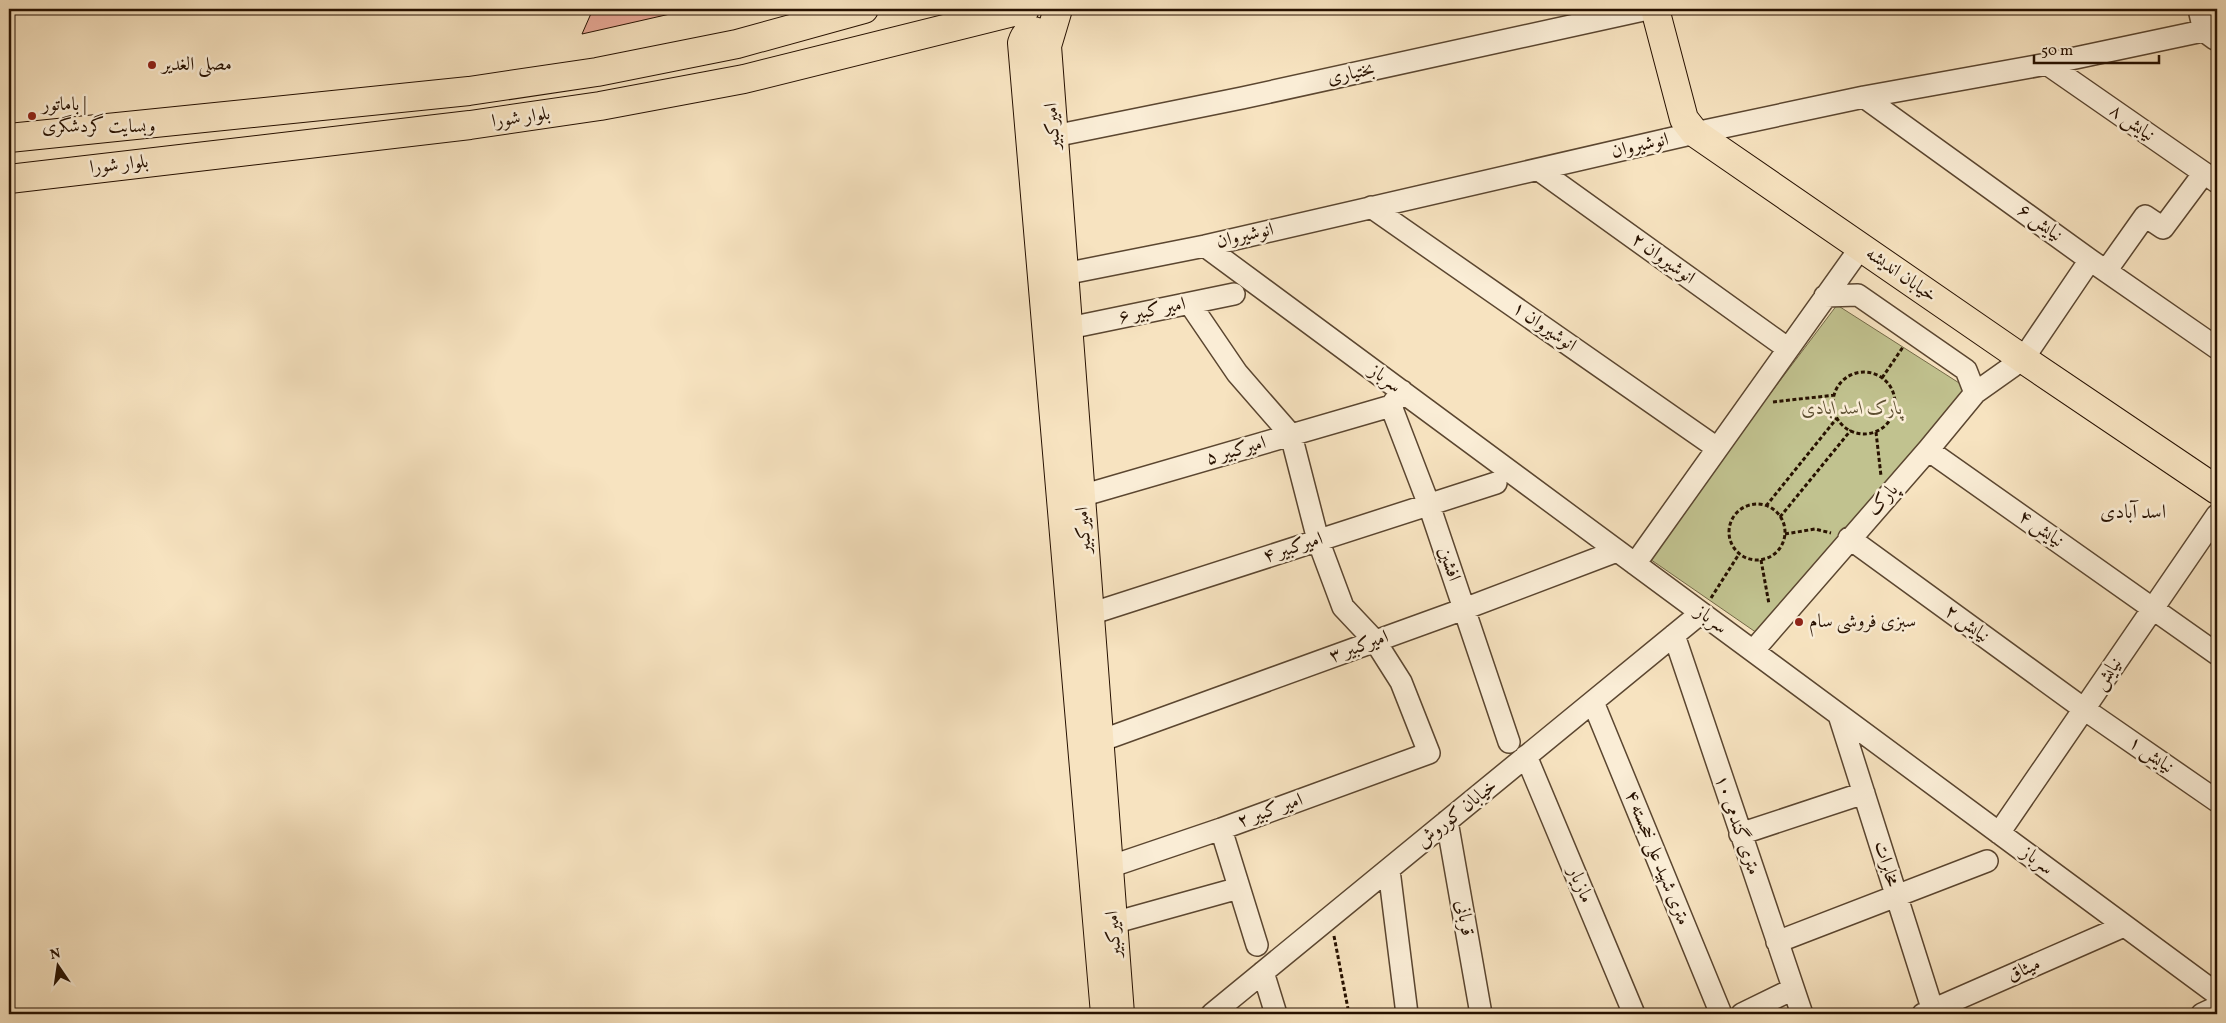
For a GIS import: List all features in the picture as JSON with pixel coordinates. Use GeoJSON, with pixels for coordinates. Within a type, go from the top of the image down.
{"type":"FeatureCollection","features":[{"type":"Feature","properties":{"kind":"main road","name":"بلوار شورا"},"geometry":{"type":"LineString","coordinates":[[9,138],[469,92],[597,72],[737,44],[864,9]]}},
{"type":"Feature","properties":{"kind":"main road","name":"بلوار شورا"},"geometry":{"type":"LineString","coordinates":[[9,179],[470,125],[600,106],[744,79],[1025,9]]}},
{"type":"Feature","properties":{"kind":"main road"},"geometry":{"type":"LineString","coordinates":[[994,17],[1035,51],[1058,9]]}},
{"type":"Feature","properties":{"kind":"main road","name":"خیابان اندیشه"},"geometry":{"type":"LineString","coordinates":[[1655,9],[1684,119],[1695,133],[2217,490]]}},
{"type":"Feature","properties":{"kind":"main road","name":"امیرکبیر"},"geometry":{"type":"LineString","coordinates":[[1035,51],[1054,136],[1100,741],[1094,788],[1109,867],[1120,1014]]}},
{"type":"Feature","properties":{"kind":"main road","name":"امیرکبیر"},"geometry":{"type":"LineString","coordinates":[[1035,51],[1094,788],[1104,1014]]}},
{"type":"Feature","properties":{"kind":"street","name":"بختیاری"},"geometry":{"type":"LineString","coordinates":[[1054,136],[1242,98],[1648,9]]}},
{"type":"Feature","properties":{"kind":"street"},"geometry":{"type":"LineString","coordinates":[[2199,9],[2213,33]]}},
{"type":"Feature","properties":{"kind":"street","name":"انوشیروان"},"geometry":{"type":"LineString","coordinates":[[1064,274],[1205,246],[1864,96],[2213,33]]}},
{"type":"Feature","properties":{"kind":"street","name":"نیایش ۸"},"geometry":{"type":"LineString","coordinates":[[2047,64],[2211,178]]}},
{"type":"Feature","properties":{"kind":"street","name":"نیایش ۶"},"geometry":{"type":"LineString","coordinates":[[1864,96],[2098,265],[2217,348]]}},
{"type":"Feature","properties":{"kind":"street","name":"انوشیروان ۲"},"geometry":{"type":"LineString","coordinates":[[1538,170],[1787,348]]}},
{"type":"Feature","properties":{"kind":"street"},"geometry":{"type":"LineString","coordinates":[[2023,359],[2098,265],[2145,216],[2163,228],[2211,178]]}},
{"type":"Feature","properties":{"kind":"street","name":"انوشیروان ۱"},"geometry":{"type":"LineString","coordinates":[[1371,207],[1717,448]]}},
{"type":"Feature","properties":{"kind":"street","name":"سرباز"},"geometry":{"type":"LineString","coordinates":[[1205,246],[1396,399],[1635,564],[2217,994]]}},
{"type":"Feature","properties":{"kind":"street"},"geometry":{"type":"LineString","coordinates":[[1635,564],[1747,404],[1861,247]]}},
{"type":"Feature","properties":{"kind":"street","name":"امیر کبیر ۶"},"geometry":{"type":"LineString","coordinates":[[1069,328],[1234,294]]}},
{"type":"Feature","properties":{"kind":"street"},"geometry":{"type":"LineString","coordinates":[[1825,296],[1858,295],[1966,370],[1974,393]]}},
{"type":"Feature","properties":{"kind":"street"},"geometry":{"type":"LineString","coordinates":[[1190,304],[1237,373],[1291,435],[1318,540],[1343,608],[1375,642]]}},
{"type":"Feature","properties":{"kind":"street","name":"پارک"},"geometry":{"type":"LineString","coordinates":[[1753,651],[1849,538],[1928,450],[1974,393],[2023,359]]}},
{"type":"Feature","properties":{"kind":"street","name":"امیرکبیر ۵"},"geometry":{"type":"LineString","coordinates":[[1081,496],[1291,435],[1396,399]]}},
{"type":"Feature","properties":{"kind":"street","name":"افشین"},"geometry":{"type":"LineString","coordinates":[[1396,399],[1429,504],[1509,742]]}},
{"type":"Feature","properties":{"kind":"street","name":"نیایش ۴"},"geometry":{"type":"LineString","coordinates":[[1928,450],[2217,654]]}},
{"type":"Feature","properties":{"kind":"street","name":"امیرکبیر ۴"},"geometry":{"type":"LineString","coordinates":[[1090,614],[1496,483]]}},
{"type":"Feature","properties":{"kind":"street","name":"نیایش"},"geometry":{"type":"LineString","coordinates":[[1999,833],[2217,515]]}},
{"type":"Feature","properties":{"kind":"street","name":"نیایش ۲"},"geometry":{"type":"LineString","coordinates":[[1849,538],[2084,709]]}},
{"type":"Feature","properties":{"kind":"street","name":"امیرکبیر ۳"},"geometry":{"type":"LineString","coordinates":[[1100,741],[1375,642],[1617,551]]}},
{"type":"Feature","properties":{"kind":"street","name":"خیابان کوروش"},"geometry":{"type":"LineString","coordinates":[[1212,1014],[1701,613]]}},
{"type":"Feature","properties":{"kind":"street","name":"۱۰ متری گندمی"},"geometry":{"type":"LineString","coordinates":[[1674,635],[1802,1014]]}},
{"type":"Feature","properties":{"kind":"street","name":"امیر کبیر ۲"},"geometry":{"type":"LineString","coordinates":[[1109,867],[1221,829],[1429,753],[1401,682],[1375,642]]}},
{"type":"Feature","properties":{"kind":"street","name":"۴ متری شهید علی خجسته"},"geometry":{"type":"LineString","coordinates":[[1592,702],[1721,1014]]}},
{"type":"Feature","properties":{"kind":"street","name":"نیایش ۱"},"geometry":{"type":"LineString","coordinates":[[2084,709],[2217,801]]}},
{"type":"Feature","properties":{"kind":"street","name":"مخابرات"},"geometry":{"type":"LineString","coordinates":[[1839,715],[1896,896],[1930,1013]]}},
{"type":"Feature","properties":{"kind":"street","name":"مازیار"},"geometry":{"type":"LineString","coordinates":[[1526,756],[1634,1014]]}},
{"type":"Feature","properties":{"kind":"street"},"geometry":{"type":"LineString","coordinates":[[1740,834],[1864,793]]}},
{"type":"Feature","properties":{"kind":"street","name":"قربانی"},"geometry":{"type":"LineString","coordinates":[[1448,821],[1481,1014]]}},
{"type":"Feature","properties":{"kind":"street"},"geometry":{"type":"LineString","coordinates":[[1221,829],[1258,945]]}},
{"type":"Feature","properties":{"kind":"street"},"geometry":{"type":"LineString","coordinates":[[1777,942],[1987,861]]}},
{"type":"Feature","properties":{"kind":"street"},"geometry":{"type":"LineString","coordinates":[[1389,870],[1407,1014]]}},
{"type":"Feature","properties":{"kind":"street"},"geometry":{"type":"LineString","coordinates":[[1113,923],[1239,888]]}},
{"type":"Feature","properties":{"kind":"street","name":"میثاق"},"geometry":{"type":"LineString","coordinates":[[1930,1013],[2124,926]]}},
{"type":"Feature","properties":{"kind":"street"},"geometry":{"type":"LineString","coordinates":[[1263,972],[1276,1014]]}},
{"type":"Feature","properties":{"kind":"street"},"geometry":{"type":"LineString","coordinates":[[1742,1014],[1793,989]]}},
{"type":"Feature","properties":{"kind":"street"},"geometry":{"type":"LineString","coordinates":[[2202,1014],[2217,1007]]}},
{"type":"Feature","properties":{"kind":"path"},"geometry":{"type":"LineString","coordinates":[[1860,372],[1875,373],[1888,382],[1895,395],[1895,410],[1888,423],[1876,432],[1861,434],[1846,429],[1837,418],[1833,403],[1834,395],[1836,388],[1846,377],[1860,372]]}},
{"type":"Feature","properties":{"kind":"path"},"geometry":{"type":"LineString","coordinates":[[1747,404],[1834,395]]}},
{"type":"Feature","properties":{"kind":"path"},"geometry":{"type":"LineString","coordinates":[[1766,506],[1837,418]]}},
{"type":"Feature","properties":{"kind":"path"},"geometry":{"type":"LineString","coordinates":[[1780,517],[1851,430]]}},
{"type":"Feature","properties":{"kind":"path"},"geometry":{"type":"LineString","coordinates":[[1876,432],[1884,499]]}},
{"type":"Feature","properties":{"kind":"path"},"geometry":{"type":"LineString","coordinates":[[1758,504],[1766,506],[1778,513],[1780,517],[1784,523],[1785,534],[1783,544],[1776,553],[1766,559],[1745,558],[1739,554],[1730,542],[1728,531],[1731,520],[1738,511],[1747,506],[1758,504]]}},
{"type":"Feature","properties":{"kind":"path"},"geometry":{"type":"LineString","coordinates":[[1785,534],[1816,529],[1849,538]]}},
{"type":"Feature","properties":{"kind":"path"},"geometry":{"type":"LineString","coordinates":[[1701,613],[1739,554]]}},
{"type":"Feature","properties":{"kind":"path"},"geometry":{"type":"LineString","coordinates":[[1760,560],[1774,628]]}},
{"type":"Feature","properties":{"kind":"path"},"geometry":{"type":"LineString","coordinates":[[1331,917],[1349,1014]]}},
{"type":"Feature","properties":{"kind":"green space","name":"پارک اسد ابادی"},"geometry":{"type":"Polygon","coordinates":[[[1837,305],[1967,388],[1757,633],[1647,557],[1837,305]]]}},
{"type":"Feature","properties":{"kind":"building"},"geometry":{"type":"Polygon","coordinates":[[[593,9],[669,9],[670,14],[582,34],[593,9]]]}},
{"type":"Feature","properties":{"kind":"place","name":"مصلی الغدیر"},"geometry":{"type":"Point","coordinates":[152,65]}},
{"type":"Feature","properties":{"kind":"place","name":"باماتور | وبسایت گردشگری"},"geometry":{"type":"Point","coordinates":[32,116]}},
{"type":"Feature","properties":{"kind":"place","name":"سبزی فروشی سام"},"geometry":{"type":"Point","coordinates":[1799,622]}},
{"type":"Feature","properties":{"kind":"district","name":"اسد آبادی"},"geometry":{"type":"Point","coordinates":[2133,513]}}]}
